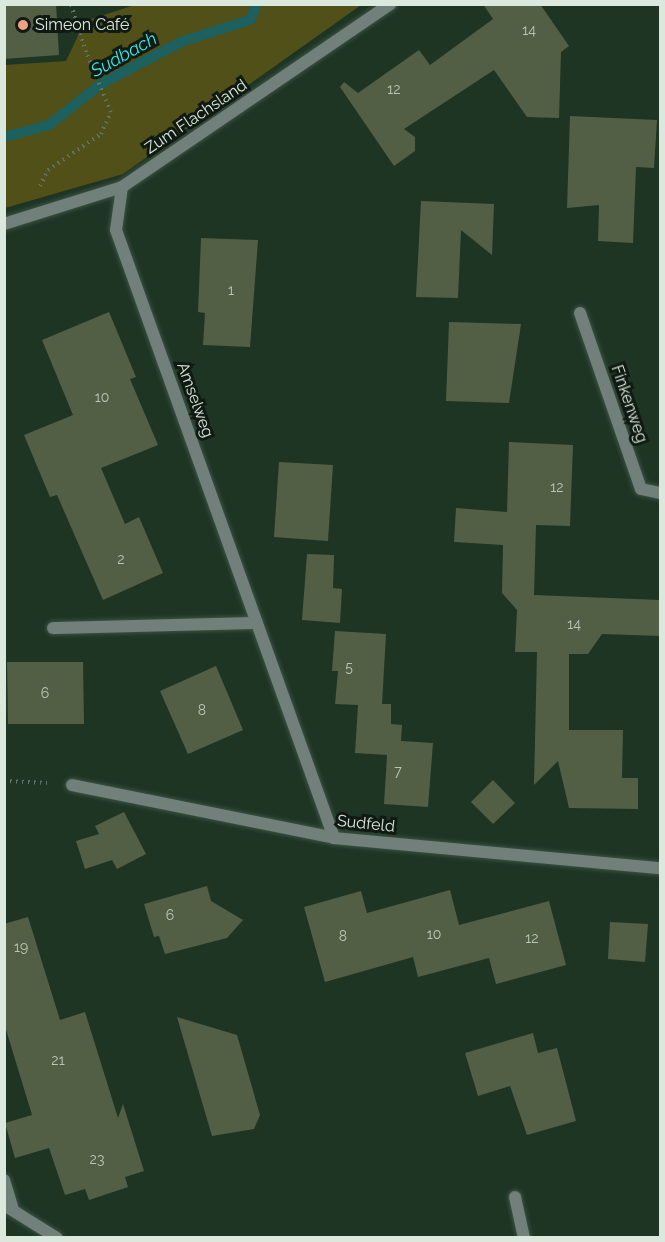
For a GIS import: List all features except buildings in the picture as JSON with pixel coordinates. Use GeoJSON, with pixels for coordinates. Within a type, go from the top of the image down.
{"type":"FeatureCollection","features":[{"type":"Feature","properties":{"kind":"street","name":"Zum Flachsland"},"geometry":{"type":"LineString","coordinates":[[4,224],[122,187],[390,4]]}},
{"type":"Feature","properties":{"kind":"street","name":"Amselweg"},"geometry":{"type":"LineString","coordinates":[[122,187],[116,230],[334,838]]}},
{"type":"Feature","properties":{"kind":"street","name":"Finkenweg"},"geometry":{"type":"LineString","coordinates":[[580,312],[641,489],[660,493]]}},
{"type":"Feature","properties":{"kind":"street"},"geometry":{"type":"LineString","coordinates":[[53,628],[257,623]]}},
{"type":"Feature","properties":{"kind":"street","name":"Sudfeld"},"geometry":{"type":"LineString","coordinates":[[72,785],[334,838],[660,868]]}},
{"type":"Feature","properties":{"kind":"street"},"geometry":{"type":"LineString","coordinates":[[4,1180],[9,1208],[57,1238]]}},
{"type":"Feature","properties":{"kind":"street"},"geometry":{"type":"LineString","coordinates":[[515,1197],[524,1238]]}},
{"type":"Feature","properties":{"kind":"path"},"geometry":{"type":"LineString","coordinates":[[23,218],[48,170],[101,134],[111,112],[86,52],[71,4]]}},
{"type":"Feature","properties":{"kind":"path"},"geometry":{"type":"LineString","coordinates":[[4,781],[72,785]]}},
{"type":"Feature","properties":{"kind":"shaded area"},"geometry":{"type":"Polygon","coordinates":[[[138,4],[361,5],[123,174],[5,208],[5,65],[66,61],[85,21],[138,4]]]}},
{"type":"Feature","properties":{"kind":"waterway","name":"Sudbach"},"geometry":{"type":"LineString","coordinates":[[4,137],[49,125],[101,84],[183,41],[250,20],[257,4]]}},
{"type":"Feature","properties":{"kind":"place","name":"Simeon Café"},"geometry":{"type":"Point","coordinates":[23,25]}}]}
